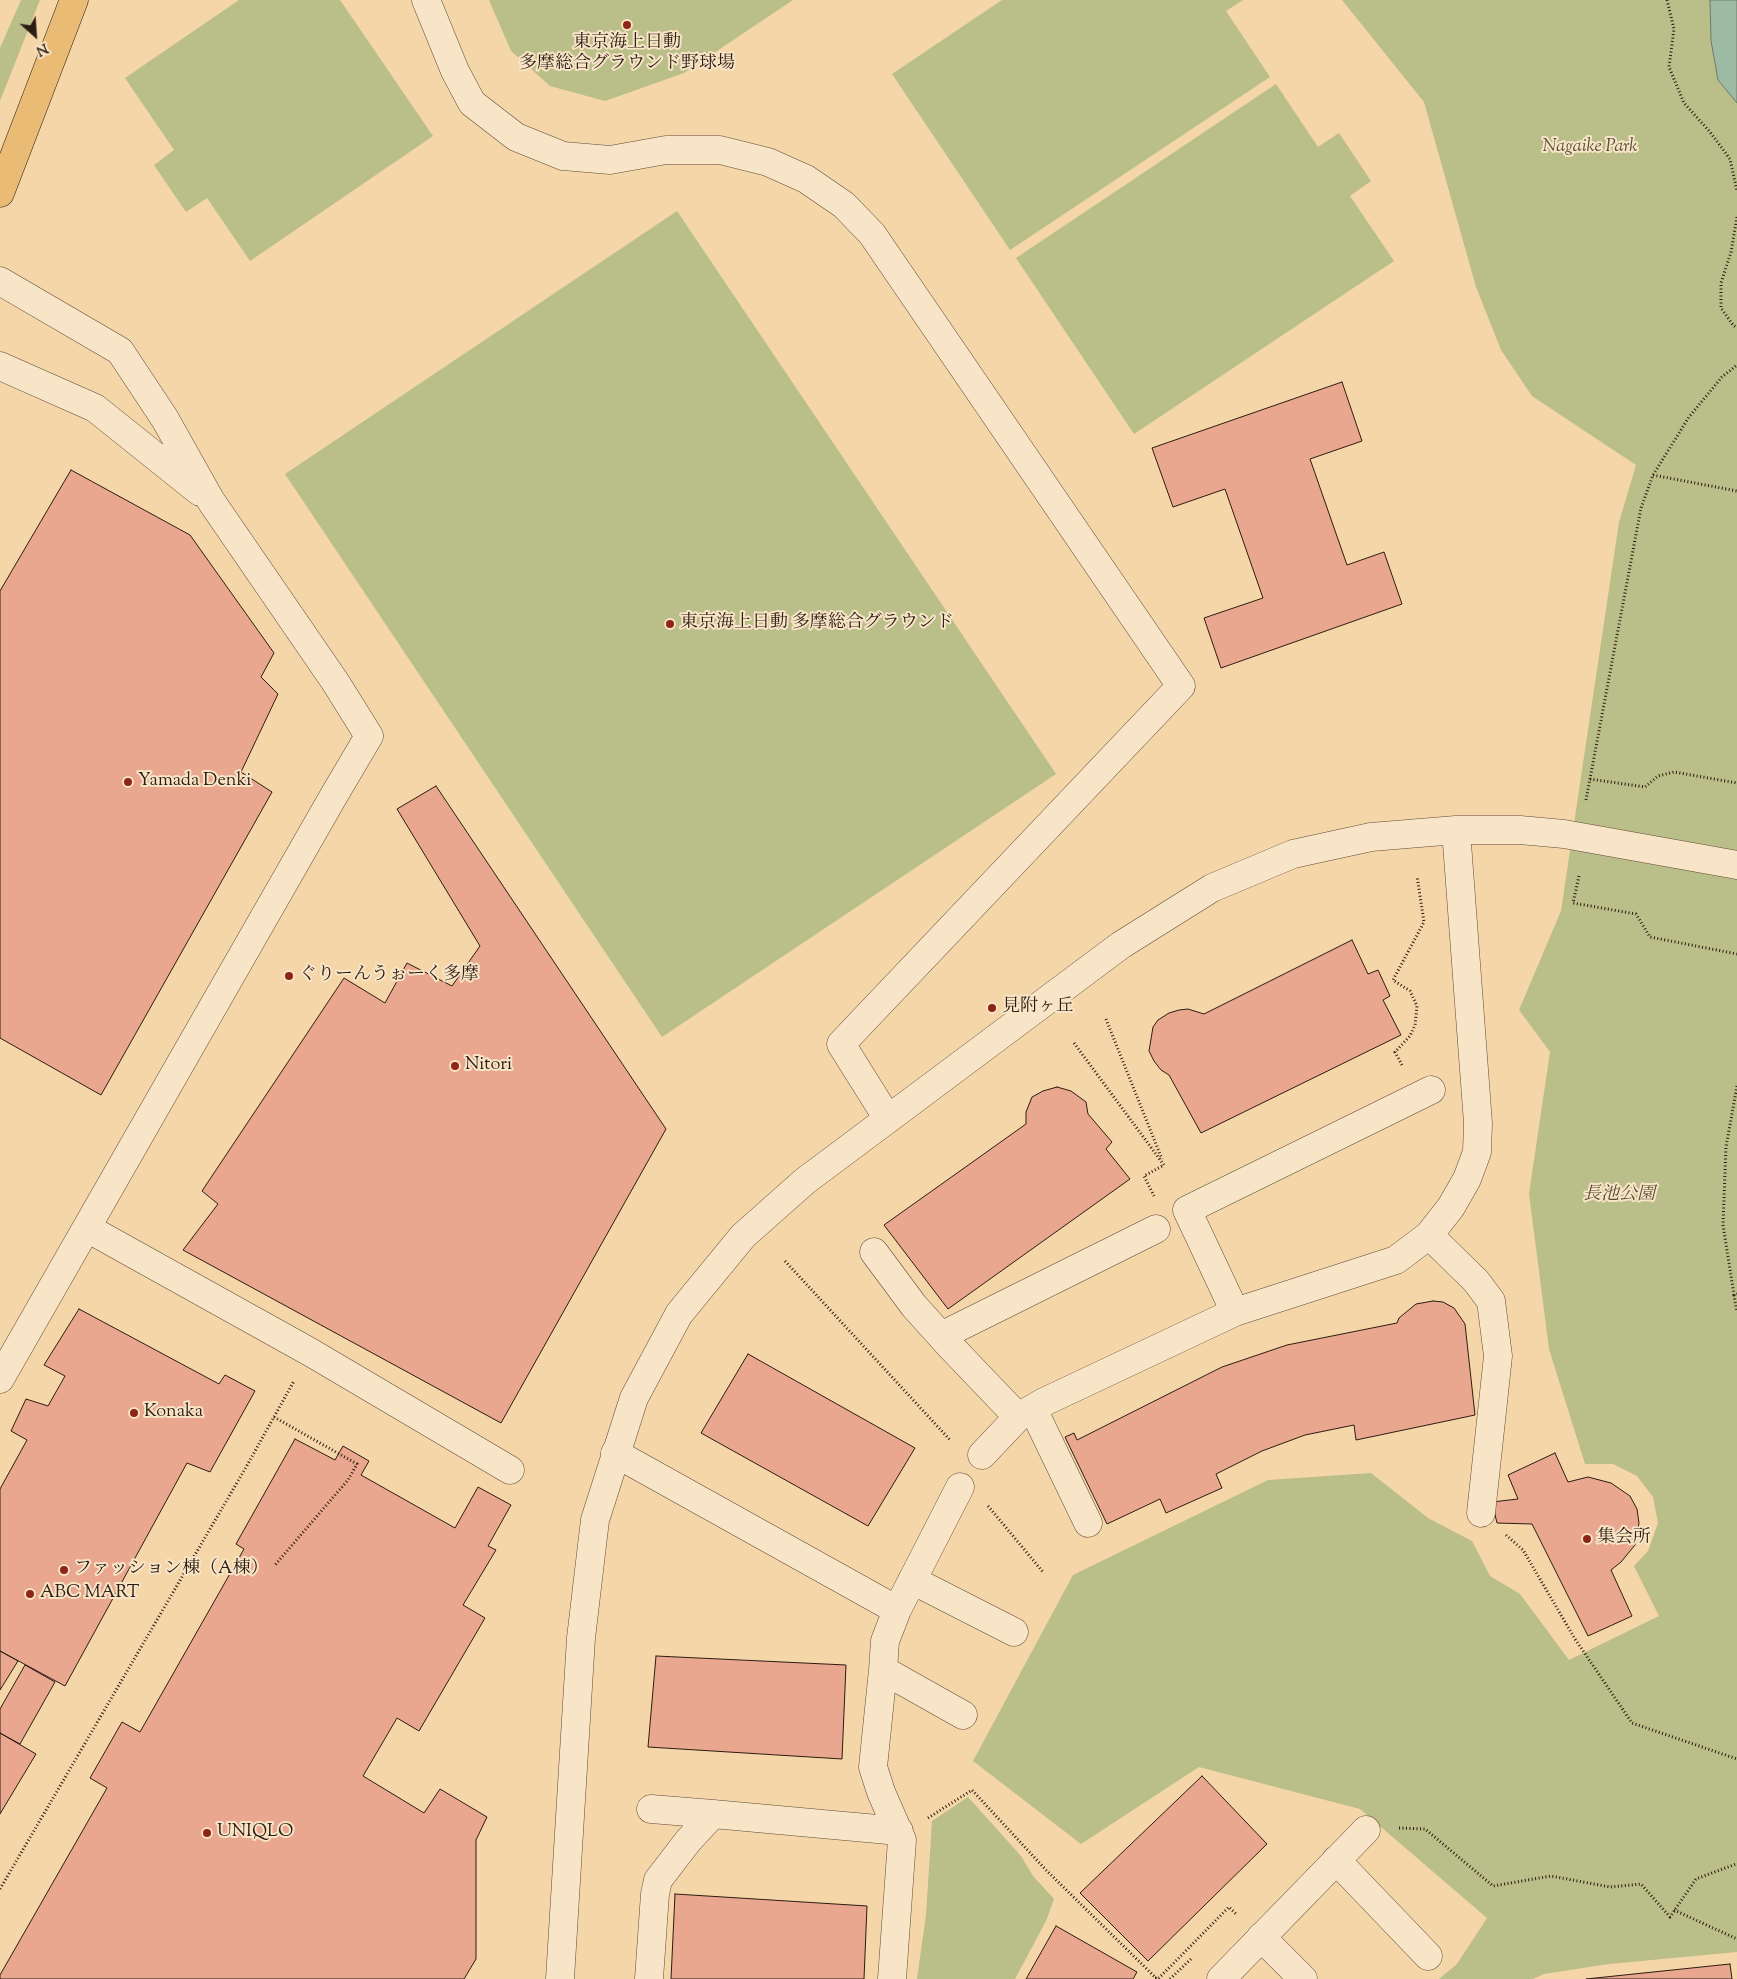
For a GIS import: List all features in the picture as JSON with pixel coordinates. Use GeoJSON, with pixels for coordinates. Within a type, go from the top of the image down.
{"type":"FeatureCollection","features":[{"type":"Feature","properties":{"kind":"main road"},"geometry":{"type":"LineString","coordinates":[[0,193],[74,0]]}},
{"type":"Feature","properties":{"kind":"street"},"geometry":{"type":"LineString","coordinates":[[426,0],[456,71],[472,103],[516,137],[563,156],[610,160],[666,150],[720,150],[768,162],[798,176],[844,204],[872,234],[1180,686],[841,1044],[888,1119]]}},
{"type":"Feature","properties":{"kind":"street"},"geometry":{"type":"LineString","coordinates":[[0,281],[120,351],[165,419],[211,500],[330,675],[369,736],[332,797],[0,1379]]}},
{"type":"Feature","properties":{"kind":"street"},"geometry":{"type":"LineString","coordinates":[[0,366],[95,408],[211,500]]}},
{"type":"Feature","properties":{"kind":"street"},"geometry":{"type":"LineString","coordinates":[[982,1454],[1026,1413],[1235,1312],[1396,1260],[1429,1235],[1450,1207],[1467,1179],[1477,1152],[1478,1123],[1456,830]]}},
{"type":"Feature","properties":{"kind":"street"},"geometry":{"type":"LineString","coordinates":[[560,1979],[581,1638],[595,1520],[634,1398],[679,1314],[744,1236],[805,1181],[1121,945],[1212,888],[1293,854],[1371,837],[1456,830],[1520,830],[1564,834],[1737,865]]}},
{"type":"Feature","properties":{"kind":"street"},"geometry":{"type":"LineString","coordinates":[[1235,1312],[1187,1210],[1431,1090]]}},
{"type":"Feature","properties":{"kind":"street"},"geometry":{"type":"LineString","coordinates":[[87,1228],[310,1352],[510,1470]]}},
{"type":"Feature","properties":{"kind":"street"},"geometry":{"type":"LineString","coordinates":[[941,1336],[1156,1228]]}},
{"type":"Feature","properties":{"kind":"street"},"geometry":{"type":"LineString","coordinates":[[1429,1235],[1476,1281],[1491,1301],[1498,1356],[1481,1513]]}},
{"type":"Feature","properties":{"kind":"street"},"geometry":{"type":"LineString","coordinates":[[874,1252],[914,1306],[941,1336],[1026,1413],[1088,1523]]}},
{"type":"Feature","properties":{"kind":"street"},"geometry":{"type":"LineString","coordinates":[[615,1453],[897,1610]]}},
{"type":"Feature","properties":{"kind":"street"},"geometry":{"type":"LineString","coordinates":[[892,1979],[902,1840],[881,1792],[873,1767],[884,1670],[885,1641],[897,1610],[960,1487]]}},
{"type":"Feature","properties":{"kind":"street"},"geometry":{"type":"LineString","coordinates":[[912,1580],[1014,1632]]}},
{"type":"Feature","properties":{"kind":"street"},"geometry":{"type":"LineString","coordinates":[[884,1670],[964,1715]]}},
{"type":"Feature","properties":{"kind":"street"},"geometry":{"type":"LineString","coordinates":[[651,1809],[899,1831]]}},
{"type":"Feature","properties":{"kind":"street"},"geometry":{"type":"LineString","coordinates":[[649,1979],[655,1894],[658,1880],[688,1841],[713,1814]]}},
{"type":"Feature","properties":{"kind":"street"},"geometry":{"type":"LineString","coordinates":[[1221,1979],[1366,1830]]}},
{"type":"Feature","properties":{"kind":"street"},"geometry":{"type":"LineString","coordinates":[[1336,1860],[1428,1956]]}},
{"type":"Feature","properties":{"kind":"street"},"geometry":{"type":"LineString","coordinates":[[1261,1937],[1303,1979]]}},
{"type":"Feature","properties":{"kind":"path"},"geometry":{"type":"LineString","coordinates":[[1667,0],[1674,29],[1669,67],[1684,103],[1710,132],[1730,159],[1737,191]]}},
{"type":"Feature","properties":{"kind":"path"},"geometry":{"type":"LineString","coordinates":[[1737,216],[1731,252],[1721,283],[1720,308],[1737,328]]}},
{"type":"Feature","properties":{"kind":"path"},"geometry":{"type":"LineString","coordinates":[[1586,800],[1641,508],[1653,474],[1689,417],[1722,377],[1737,365]]}},
{"type":"Feature","properties":{"kind":"path"},"geometry":{"type":"LineString","coordinates":[[1653,474],[1737,491]]}},
{"type":"Feature","properties":{"kind":"path"},"geometry":{"type":"LineString","coordinates":[[1590,779],[1645,787],[1658,776],[1674,772],[1737,783]]}},
{"type":"Feature","properties":{"kind":"path"},"geometry":{"type":"LineString","coordinates":[[1395,1052],[1410,1036],[1416,1016],[1417,1006],[1410,991],[1393,980],[1424,922],[1417,876]]}},
{"type":"Feature","properties":{"kind":"path"},"geometry":{"type":"LineString","coordinates":[[1579,876],[1573,903],[1636,914],[1650,937],[1737,954]]}},
{"type":"Feature","properties":{"kind":"path"},"geometry":{"type":"LineString","coordinates":[[1106,1019],[1164,1165]]}},
{"type":"Feature","properties":{"kind":"path"},"geometry":{"type":"LineString","coordinates":[[1074,1042],[1164,1165]]}},
{"type":"Feature","properties":{"kind":"path"},"geometry":{"type":"LineString","coordinates":[[1737,1086],[1726,1147],[1723,1224],[1737,1312]]}},
{"type":"Feature","properties":{"kind":"path"},"geometry":{"type":"LineString","coordinates":[[1157,1202],[1144,1176],[1164,1165]]}},
{"type":"Feature","properties":{"kind":"path"},"geometry":{"type":"LineString","coordinates":[[785,1261],[952,1442]]}},
{"type":"Feature","properties":{"kind":"path"},"geometry":{"type":"LineString","coordinates":[[0,1889],[310,1352]]}},
{"type":"Feature","properties":{"kind":"path"},"geometry":{"type":"LineString","coordinates":[[274,1417],[357,1464],[348,1480],[275,1565]]}},
{"type":"Feature","properties":{"kind":"path"},"geometry":{"type":"LineString","coordinates":[[986,1503],[1043,1572]]}},
{"type":"Feature","properties":{"kind":"path"},"geometry":{"type":"LineString","coordinates":[[1481,1513],[1524,1550],[1575,1639],[1632,1723],[1737,1759]]}},
{"type":"Feature","properties":{"kind":"path"},"geometry":{"type":"LineString","coordinates":[[972,1790],[1046,1870],[1156,1979],[1229,1907],[1261,1937]]}},
{"type":"Feature","properties":{"kind":"path"},"geometry":{"type":"LineString","coordinates":[[1366,1830],[1395,1828],[1425,1830],[1493,1886],[1551,1876],[1610,1887],[1641,1884],[1670,1917],[1696,1879],[1737,1864]]}},
{"type":"Feature","properties":{"kind":"path"},"geometry":{"type":"LineString","coordinates":[[1674,1910],[1737,1939]]}},
{"type":"Feature","properties":{"kind":"green space"},"geometry":{"type":"Polygon","coordinates":[[[21,0],[40,0],[0,101],[0,48],[21,0]]]}},
{"type":"Feature","properties":{"kind":"green space"},"geometry":{"type":"Polygon","coordinates":[[[239,0],[340,0],[433,136],[250,261],[207,198],[186,212],[154,165],[174,150],[125,78],[239,0]]]}},
{"type":"Feature","properties":{"kind":"green space","name":"東京海上日動 多摩総合グラウンド野球場"},"geometry":{"type":"Polygon","coordinates":[[[489,0],[793,0],[684,73],[605,101],[550,86],[511,51],[489,0]]]}},
{"type":"Feature","properties":{"kind":"green space"},"geometry":{"type":"Polygon","coordinates":[[[1002,0],[1243,0],[1226,11],[1270,77],[1010,250],[892,74],[1002,0]]]}},
{"type":"Feature","properties":{"kind":"green space"},"geometry":{"type":"Polygon","coordinates":[[[1342,0],[1737,0],[1737,1952],[1609,1964],[1544,1974],[1533,1979],[1439,1979],[1457,1964],[1487,1918],[1360,1809],[1199,1767],[1081,1844],[973,1761],[1073,1575],[1268,1480],[1371,1473],[1428,1518],[1472,1541],[1490,1576],[1520,1594],[1569,1660],[1659,1616],[1634,1566],[1648,1551],[1658,1523],[1653,1497],[1637,1476],[1613,1464],[1585,1464],[1549,1349],[1529,1194],[1550,1052],[1519,1010],[1561,911],[1619,522],[1636,465],[1532,396],[1501,350],[1476,287],[1424,102],[1342,0]]]}},
{"type":"Feature","properties":{"kind":"green space"},"geometry":{"type":"Polygon","coordinates":[[[1276,84],[1318,147],[1339,133],[1371,181],[1350,196],[1394,261],[1134,434],[1016,258],[1276,84]]]}},
{"type":"Feature","properties":{"kind":"green space","name":"東京海上日動 多摩総合グラウンド"},"geometry":{"type":"Polygon","coordinates":[[[677,211],[1056,774],[662,1037],[285,474],[677,211]]]}},
{"type":"Feature","properties":{"kind":"green space"},"geometry":{"type":"Polygon","coordinates":[[[968,1797],[1021,1856],[1033,1876],[1054,1899],[1046,1921],[1015,1979],[917,1979],[926,1915],[932,1821],[968,1797]]]}},
{"type":"Feature","properties":{"kind":"shaded area"},"geometry":{"type":"Polygon","coordinates":[[[1710,0],[1737,0],[1737,103],[1718,80],[1711,41],[1710,0]]]}},
{"type":"Feature","properties":{"kind":"building"},"geometry":{"type":"Polygon","coordinates":[[[1342,382],[1362,441],[1310,459],[1347,565],[1384,552],[1402,604],[1221,668],[1204,618],[1263,598],[1225,489],[1173,507],[1152,448],[1342,382]]]}},
{"type":"Feature","properties":{"kind":"building","name":"Yamada Denki"},"geometry":{"type":"Polygon","coordinates":[[[71,470],[190,535],[274,653],[261,677],[278,694],[241,772],[272,792],[101,1095],[0,1038],[0,591],[71,470]]]}},
{"type":"Feature","properties":{"kind":"building","name":"Nitori"},"geometry":{"type":"Polygon","coordinates":[[[436,786],[666,1129],[501,1423],[183,1250],[218,1204],[202,1191],[344,978],[385,1003],[407,963],[452,986],[480,946],[397,809],[436,786]]]}},
{"type":"Feature","properties":{"kind":"building"},"geometry":{"type":"Polygon","coordinates":[[[1352,940],[1368,974],[1378,970],[1390,996],[1383,1000],[1401,1035],[1201,1133],[1169,1075],[1161,1070],[1149,1051],[1153,1027],[1158,1020],[1169,1013],[1179,1010],[1188,1009],[1204,1014],[1352,940]]]}},
{"type":"Feature","properties":{"kind":"building"},"geometry":{"type":"Polygon","coordinates":[[[1057,1087],[1071,1091],[1086,1102],[1088,1114],[1112,1142],[1106,1149],[1130,1179],[948,1309],[884,1225],[1026,1124],[1026,1112],[1032,1097],[1057,1087]]]}},
{"type":"Feature","properties":{"kind":"building"},"geometry":{"type":"Polygon","coordinates":[[[1433,1301],[1443,1302],[1454,1308],[1465,1324],[1475,1415],[1356,1440],[1354,1425],[1305,1435],[1262,1451],[1216,1474],[1222,1488],[1166,1513],[1160,1499],[1107,1524],[1065,1437],[1074,1433],[1077,1440],[1222,1367],[1287,1345],[1397,1323],[1399,1318],[1416,1304],[1433,1301]]]}},
{"type":"Feature","properties":{"kind":"building","name":"ファッション棟（A棟）"},"geometry":{"type":"Polygon","coordinates":[[[79,1309],[219,1384],[225,1375],[255,1391],[210,1472],[187,1463],[65,1686],[0,1651],[0,1489],[27,1440],[11,1431],[26,1399],[48,1406],[65,1376],[44,1365],[79,1309]]]}},
{"type":"Feature","properties":{"kind":"building"},"geometry":{"type":"Polygon","coordinates":[[[748,1354],[915,1448],[868,1526],[701,1433],[748,1354]]]}},
{"type":"Feature","properties":{"kind":"building"},"geometry":{"type":"Polygon","coordinates":[[[295,1439],[335,1460],[343,1446],[369,1461],[361,1475],[455,1528],[478,1487],[511,1505],[488,1546],[496,1550],[463,1605],[485,1618],[419,1731],[397,1718],[363,1776],[424,1813],[440,1789],[487,1817],[476,1840],[476,1959],[464,1979],[0,1979],[0,1975],[107,1788],[90,1778],[122,1722],[140,1732],[244,1549],[236,1544],[295,1439]]]}},
{"type":"Feature","properties":{"kind":"building","name":"集会所"},"geometry":{"type":"Polygon","coordinates":[[[1555,1453],[1568,1482],[1588,1477],[1611,1483],[1630,1496],[1637,1509],[1639,1523],[1635,1545],[1621,1562],[1611,1570],[1632,1616],[1588,1636],[1532,1524],[1497,1523],[1492,1502],[1518,1499],[1508,1475],[1555,1453]]]}},
{"type":"Feature","properties":{"kind":"building"},"geometry":{"type":"Polygon","coordinates":[[[0,1651],[18,1661],[0,1690],[0,1651]]]}},
{"type":"Feature","properties":{"kind":"building"},"geometry":{"type":"Polygon","coordinates":[[[656,1656],[846,1665],[842,1759],[648,1747],[656,1656]]]}},
{"type":"Feature","properties":{"kind":"building"},"geometry":{"type":"Polygon","coordinates":[[[25,1665],[55,1682],[20,1744],[0,1733],[0,1709],[25,1665]]]}},
{"type":"Feature","properties":{"kind":"building"},"geometry":{"type":"Polygon","coordinates":[[[0,1733],[36,1754],[0,1814],[0,1733]]]}},
{"type":"Feature","properties":{"kind":"building"},"geometry":{"type":"Polygon","coordinates":[[[1202,1776],[1267,1844],[1148,1961],[1080,1893],[1202,1776]]]}},
{"type":"Feature","properties":{"kind":"building"},"geometry":{"type":"Polygon","coordinates":[[[675,1894],[867,1906],[864,1979],[671,1979],[675,1894]]]}},
{"type":"Feature","properties":{"kind":"building"},"geometry":{"type":"Polygon","coordinates":[[[1056,1926],[1137,1972],[1133,1979],[1026,1979],[1056,1926]]]}},
{"type":"Feature","properties":{"kind":"building"},"geometry":{"type":"Polygon","coordinates":[[[1730,1964],[1732,1979],[1586,1979],[1730,1964]]]}},
{"type":"Feature","properties":{"kind":"place","name":"東京海上日動 多摩総合グラウンド野球場"},"geometry":{"type":"Point","coordinates":[627,25]}},
{"type":"Feature","properties":{"kind":"place","name":"東京海上日動 多摩総合グラウンド"},"geometry":{"type":"Point","coordinates":[670,624]}},
{"type":"Feature","properties":{"kind":"place","name":"Yamada Denki"},"geometry":{"type":"Point","coordinates":[128,782]}},
{"type":"Feature","properties":{"kind":"place","name":"ぐりーんうぉーく多摩"},"geometry":{"type":"Point","coordinates":[289,976]}},
{"type":"Feature","properties":{"kind":"place","name":"見附ヶ丘"},"geometry":{"type":"Point","coordinates":[992,1008]}},
{"type":"Feature","properties":{"kind":"place","name":"Nitori"},"geometry":{"type":"Point","coordinates":[455,1066]}},
{"type":"Feature","properties":{"kind":"place","name":"Konaka"},"geometry":{"type":"Point","coordinates":[134,1413]}},
{"type":"Feature","properties":{"kind":"place","name":"集会所"},"geometry":{"type":"Point","coordinates":[1587,1539]}},
{"type":"Feature","properties":{"kind":"place","name":"ファッション棟（A棟）"},"geometry":{"type":"Point","coordinates":[64,1570]}},
{"type":"Feature","properties":{"kind":"place","name":"ABC MART"},"geometry":{"type":"Point","coordinates":[30,1594]}},
{"type":"Feature","properties":{"kind":"place","name":"UNIQLO"},"geometry":{"type":"Point","coordinates":[207,1833]}},
{"type":"Feature","properties":{"kind":"park label","name":"Nagaike Park"},"geometry":{"type":"Point","coordinates":[1590,148]}},
{"type":"Feature","properties":{"kind":"park label","name":"長池公園"},"geometry":{"type":"Point","coordinates":[1619,1196]}}]}
